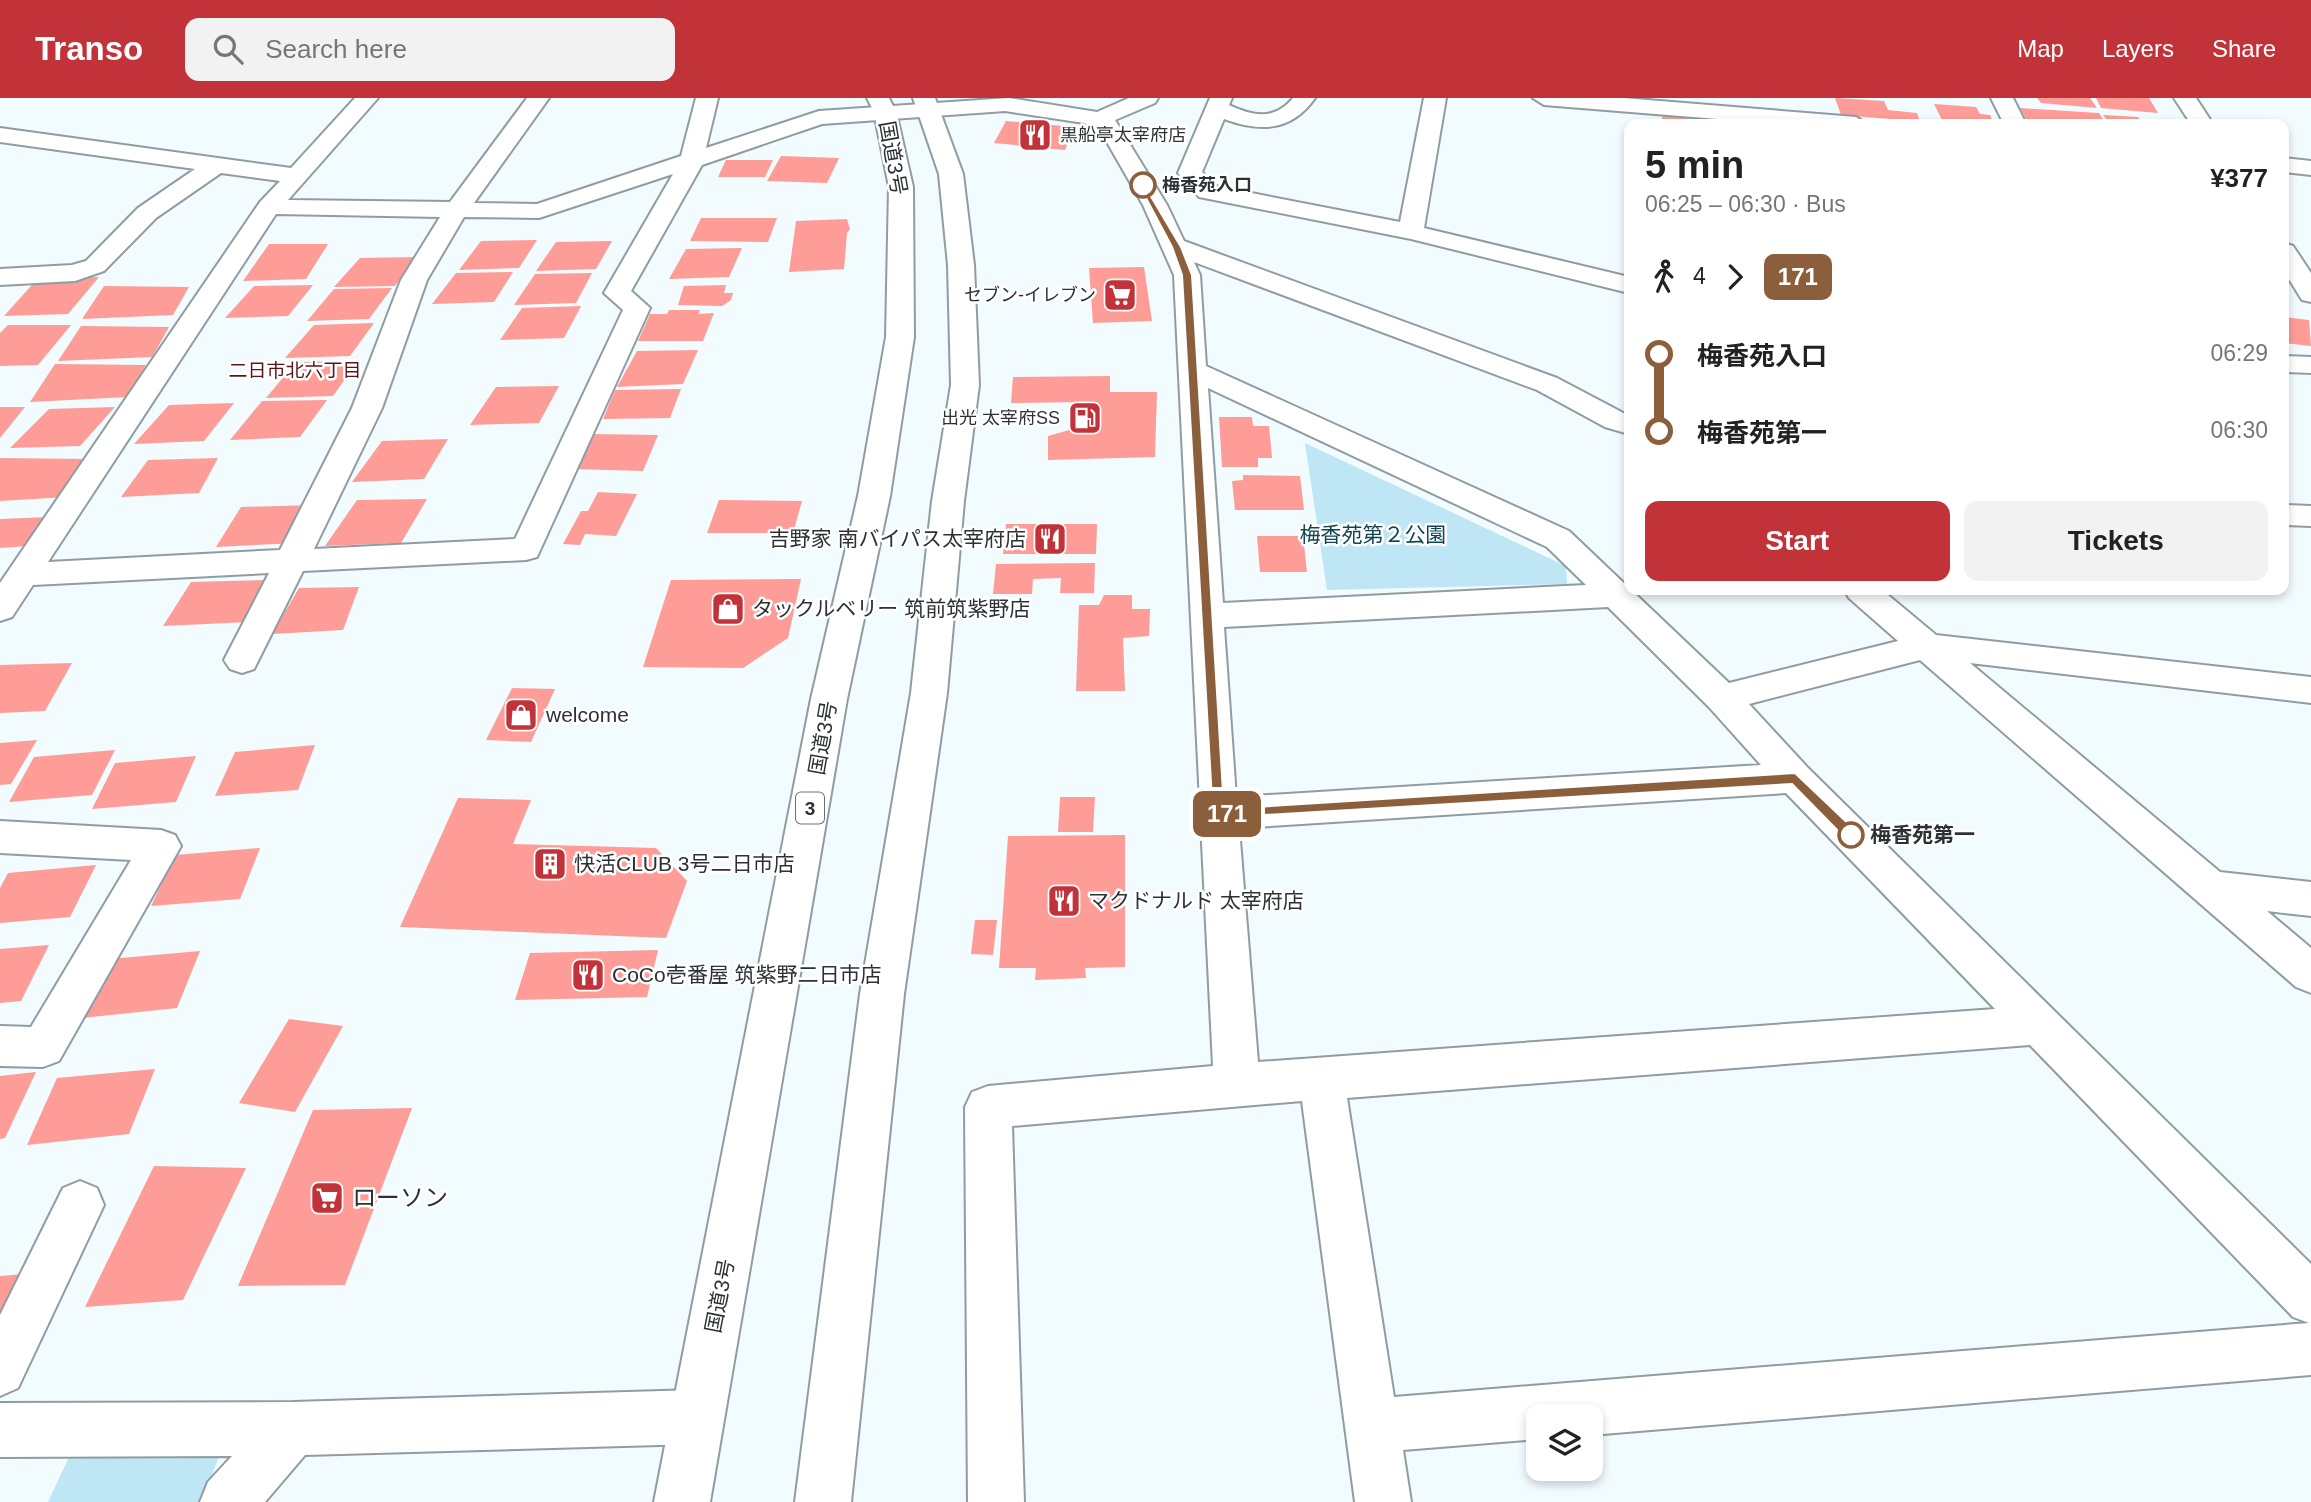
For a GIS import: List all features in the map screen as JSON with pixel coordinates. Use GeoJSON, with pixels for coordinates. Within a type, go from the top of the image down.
{"type":"FeatureCollection","features":[{"type":"Feature","properties":{"kind":"main road"},"geometry":{"type":"LineString","coordinates":[[0,609],[269,207],[367,98]]}},
{"type":"Feature","properties":{"kind":"main road"},"geometry":{"type":"LineString","coordinates":[[242,660],[367,408],[414,280],[455,212],[538,98]]}},
{"type":"Feature","properties":{"kind":"main road"},"geometry":{"type":"LineString","coordinates":[[23,573],[526,549],[637,308],[617,293],[691,163],[707,98]]}},
{"type":"Feature","properties":{"kind":"main road"},"geometry":{"type":"LineString","coordinates":[[1098,120],[1147,98]]}},
{"type":"Feature","properties":{"kind":"main road"},"geometry":{"type":"LineString","coordinates":[[1304,98],[1293,115],[1273,121],[1240,119],[1219,103],[1191,173],[1208,192],[1411,232],[1624,284]]}},
{"type":"Feature","properties":{"kind":"main road"},"geometry":{"type":"LineString","coordinates":[[1411,232],[1435,98]]}},
{"type":"Feature","properties":{"kind":"main road"},"geometry":{"type":"LineString","coordinates":[[1544,98],[1638,110],[1769,119]]}},
{"type":"Feature","properties":{"kind":"main road"},"geometry":{"type":"LineString","coordinates":[[1820,98],[1826,119]]}},
{"type":"Feature","properties":{"kind":"main road"},"geometry":{"type":"LineString","coordinates":[[2002,98],[2012,119]]}},
{"type":"Feature","properties":{"kind":"main road"},"geometry":{"type":"LineString","coordinates":[[2185,98],[2199,119]]}},
{"type":"Feature","properties":{"kind":"main road"},"geometry":{"type":"LineString","coordinates":[[269,207],[455,212],[540,211],[691,163],[819,118],[881,105],[1002,101],[1098,120],[1109,126],[1177,247],[1187,275],[1218,814],[1237,1085]]}},
{"type":"Feature","properties":{"kind":"main road"},"geometry":{"type":"LineString","coordinates":[[823,1502],[882,994],[929,693],[948,501],[965,385],[961,265],[951,174],[926,104]]}},
{"type":"Feature","properties":{"kind":"main road","name":"国道3号"},"geometry":{"type":"LineString","coordinates":[[682,1502],[830,699],[874,496],[901,337],[901,187],[881,105]]}},
{"type":"Feature","properties":{"kind":"main road"},"geometry":{"type":"LineString","coordinates":[[0,135],[296,176]]}},
{"type":"Feature","properties":{"kind":"main road"},"geometry":{"type":"LineString","coordinates":[[2289,165],[2311,167]]}},
{"type":"Feature","properties":{"kind":"main road"},"geometry":{"type":"LineString","coordinates":[[4,282],[75,273],[95,265],[146,212],[215,166]]}},
{"type":"Feature","properties":{"kind":"main road"},"geometry":{"type":"LineString","coordinates":[[1177,247],[1547,383],[1624,424]]}},
{"type":"Feature","properties":{"kind":"main road"},"geometry":{"type":"LineString","coordinates":[[2289,259],[2311,294]]}},
{"type":"Feature","properties":{"kind":"main road"},"geometry":{"type":"LineString","coordinates":[[2289,364],[2311,365]]}},
{"type":"Feature","properties":{"kind":"main road"},"geometry":{"type":"LineString","coordinates":[[1193,370],[1558,539],[1619,595],[1722,698],[1795,778],[2311,1299]]}},
{"type":"Feature","properties":{"kind":"main road"},"geometry":{"type":"LineString","coordinates":[[2289,515],[2311,516]]}},
{"type":"Feature","properties":{"kind":"main road"},"geometry":{"type":"LineString","coordinates":[[1207,616],[1619,595]]}},
{"type":"Feature","properties":{"kind":"main road"},"geometry":{"type":"LineString","coordinates":[[1867,595],[2311,974]]}},
{"type":"Feature","properties":{"kind":"main road"},"geometry":{"type":"LineString","coordinates":[[1722,698],[1927,646],[2311,691]]}},
{"type":"Feature","properties":{"kind":"main road"},"geometry":{"type":"LineString","coordinates":[[1218,814],[1795,778]]}},
{"type":"Feature","properties":{"kind":"main road"},"geometry":{"type":"LineString","coordinates":[[0,837],[161,846],[43,1047],[0,1046]]}},
{"type":"Feature","properties":{"kind":"main road"},"geometry":{"type":"LineString","coordinates":[[2208,888],[2311,900]]}},
{"type":"Feature","properties":{"kind":"main road"},"geometry":{"type":"LineString","coordinates":[[996,1502],[988,1107],[1237,1085],[2040,1025]]}},
{"type":"Feature","properties":{"kind":"main road"},"geometry":{"type":"LineString","coordinates":[[1322,1079],[1383,1502]]}},
{"type":"Feature","properties":{"kind":"main road"},"geometry":{"type":"LineString","coordinates":[[0,1370],[80,1205]]}},
{"type":"Feature","properties":{"kind":"main road"},"geometry":{"type":"LineString","coordinates":[[1372,1426],[2311,1349]]}},
{"type":"Feature","properties":{"kind":"main road"},"geometry":{"type":"LineString","coordinates":[[0,1430],[293,1429],[696,1417]]}},
{"type":"Feature","properties":{"kind":"main road"},"geometry":{"type":"LineString","coordinates":[[228,1502],[293,1429]]}},
{"type":"Feature","properties":{"kind":"green space","name":"梅香苑第２公園"},"geometry":{"type":"Polygon","coordinates":[[[1305,443],[1566,566],[1567,584],[1327,590],[1305,443]]]}},
{"type":"Feature","properties":{"kind":"green space"},"geometry":{"type":"Polygon","coordinates":[[[222,1448],[202,1502],[48,1502],[72,1451],[222,1448]]]}},
{"type":"Feature","properties":{"kind":"building"},"geometry":{"type":"Polygon","coordinates":[[[1835,98],[1884,101],[1888,110],[1917,113],[1919,119],[1891,119],[1841,115],[1835,98]]]}},
{"type":"Feature","properties":{"kind":"building"},"geometry":{"type":"Polygon","coordinates":[[[2037,98],[2090,98],[2097,108],[2041,103],[2037,98]]]}},
{"type":"Feature","properties":{"kind":"building"},"geometry":{"type":"Polygon","coordinates":[[[2096,98],[2149,98],[2158,113],[2101,108],[2096,98]]]}},
{"type":"Feature","properties":{"kind":"building"},"geometry":{"type":"Polygon","coordinates":[[[1934,104],[1976,107],[1980,114],[1990,115],[1992,119],[1942,119],[1934,104]]]}},
{"type":"Feature","properties":{"kind":"building"},"geometry":{"type":"Polygon","coordinates":[[[2020,108],[2099,113],[2103,119],[2026,119],[2020,108]]]}},
{"type":"Feature","properties":{"kind":"building"},"geometry":{"type":"Polygon","coordinates":[[[2103,115],[2139,119],[2106,119],[2103,115]]]}},
{"type":"Feature","properties":{"kind":"building"},"geometry":{"type":"Polygon","coordinates":[[[1662,116],[1697,119],[1662,119],[1662,116]]]}},
{"type":"Feature","properties":{"kind":"building","name":"黒船亭太宰府店"},"geometry":{"type":"Polygon","coordinates":[[[1006,121],[1075,127],[1065,150],[994,143],[1006,121]]]}},
{"type":"Feature","properties":{"kind":"building"},"geometry":{"type":"Polygon","coordinates":[[[781,156],[839,158],[827,183],[767,181],[781,156]]]}},
{"type":"Feature","properties":{"kind":"building"},"geometry":{"type":"Polygon","coordinates":[[[726,160],[773,160],[765,177],[718,177],[726,160]]]}},
{"type":"Feature","properties":{"kind":"building"},"geometry":{"type":"Polygon","coordinates":[[[701,218],[777,218],[768,242],[690,241],[701,218]]]}},
{"type":"Feature","properties":{"kind":"building"},"geometry":{"type":"Polygon","coordinates":[[[847,219],[850,229],[847,233],[844,269],[789,272],[796,221],[847,219]]]}},
{"type":"Feature","properties":{"kind":"building"},"geometry":{"type":"Polygon","coordinates":[[[537,240],[519,268],[459,270],[481,241],[537,240]]]}},
{"type":"Feature","properties":{"kind":"building"},"geometry":{"type":"Polygon","coordinates":[[[612,241],[596,269],[536,271],[556,242],[612,241]]]}},
{"type":"Feature","properties":{"kind":"building"},"geometry":{"type":"Polygon","coordinates":[[[269,244],[328,244],[306,279],[243,281],[269,244]]]}},
{"type":"Feature","properties":{"kind":"building"},"geometry":{"type":"Polygon","coordinates":[[[742,248],[729,277],[669,279],[686,249],[742,248]]]}},
{"type":"Feature","properties":{"kind":"building"},"geometry":{"type":"Polygon","coordinates":[[[416,257],[395,286],[334,287],[360,258],[416,257]]]}},
{"type":"Feature","properties":{"kind":"building","name":"セブン-イレブン"},"geometry":{"type":"Polygon","coordinates":[[[1144,267],[1152,321],[1093,323],[1089,268],[1144,267]]]}},
{"type":"Feature","properties":{"kind":"building"},"geometry":{"type":"Polygon","coordinates":[[[513,272],[494,302],[432,304],[456,273],[513,272]]]}},
{"type":"Feature","properties":{"kind":"building"},"geometry":{"type":"Polygon","coordinates":[[[592,273],[576,303],[514,305],[535,274],[592,273]]]}},
{"type":"Feature","properties":{"kind":"building"},"geometry":{"type":"Polygon","coordinates":[[[39,277],[99,277],[68,314],[4,316],[39,277]]]}},
{"type":"Feature","properties":{"kind":"building"},"geometry":{"type":"Polygon","coordinates":[[[313,285],[288,316],[225,318],[254,286],[313,285]]]}},
{"type":"Feature","properties":{"kind":"building"},"geometry":{"type":"Polygon","coordinates":[[[726,285],[724,293],[733,293],[731,300],[722,306],[678,305],[684,286],[726,285]]]}},
{"type":"Feature","properties":{"kind":"building"},"geometry":{"type":"Polygon","coordinates":[[[104,286],[189,287],[173,315],[82,319],[104,286]]]}},
{"type":"Feature","properties":{"kind":"building"},"geometry":{"type":"Polygon","coordinates":[[[392,288],[369,319],[307,321],[334,289],[392,288]]]}},
{"type":"Feature","properties":{"kind":"building"},"geometry":{"type":"Polygon","coordinates":[[[581,306],[564,338],[500,340],[522,308],[581,306]]]}},
{"type":"Feature","properties":{"kind":"building"},"geometry":{"type":"Polygon","coordinates":[[[669,310],[714,313],[703,341],[638,341],[650,314],[667,314],[669,310]]]}},
{"type":"Feature","properties":{"kind":"building"},"geometry":{"type":"Polygon","coordinates":[[[2289,318],[2309,320],[2311,346],[2289,344],[2289,318]]]}},
{"type":"Feature","properties":{"kind":"building"},"geometry":{"type":"Polygon","coordinates":[[[374,323],[350,356],[285,358],[314,325],[374,323]]]}},
{"type":"Feature","properties":{"kind":"building"},"geometry":{"type":"Polygon","coordinates":[[[8,325],[71,325],[38,365],[0,366],[0,333],[8,325]]]}},
{"type":"Feature","properties":{"kind":"building"},"geometry":{"type":"Polygon","coordinates":[[[81,326],[169,327],[152,357],[58,361],[81,326]]]}},
{"type":"Feature","properties":{"kind":"building"},"geometry":{"type":"Polygon","coordinates":[[[698,350],[683,384],[617,387],[637,351],[698,350]]]}},
{"type":"Feature","properties":{"kind":"building"},"geometry":{"type":"Polygon","coordinates":[[[358,361],[333,396],[266,398],[296,362],[358,361]]]}},
{"type":"Feature","properties":{"kind":"building"},"geometry":{"type":"Polygon","coordinates":[[[55,364],[146,365],[128,397],[30,402],[55,364]]]}},
{"type":"Feature","properties":{"kind":"building"},"geometry":{"type":"Polygon","coordinates":[[[1110,376],[1110,392],[1157,392],[1155,457],[1048,460],[1048,436],[1080,427],[1082,402],[1011,403],[1013,377],[1110,376]]]}},
{"type":"Feature","properties":{"kind":"building"},"geometry":{"type":"Polygon","coordinates":[[[559,386],[539,423],[470,425],[496,387],[559,386]]]}},
{"type":"Feature","properties":{"kind":"building"},"geometry":{"type":"Polygon","coordinates":[[[681,389],[670,418],[603,419],[615,390],[681,389]]]}},
{"type":"Feature","properties":{"kind":"building"},"geometry":{"type":"Polygon","coordinates":[[[327,400],[300,437],[230,440],[262,401],[327,400]]]}},
{"type":"Feature","properties":{"kind":"building"},"geometry":{"type":"Polygon","coordinates":[[[234,403],[204,441],[134,444],[169,405],[234,403]]]}},
{"type":"Feature","properties":{"kind":"building"},"geometry":{"type":"Polygon","coordinates":[[[0,407],[25,407],[0,438],[0,407]]]}},
{"type":"Feature","properties":{"kind":"building"},"geometry":{"type":"Polygon","coordinates":[[[115,407],[80,446],[10,448],[49,409],[115,407]]]}},
{"type":"Feature","properties":{"kind":"building"},"geometry":{"type":"Polygon","coordinates":[[[1219,417],[1252,417],[1253,426],[1269,426],[1272,458],[1258,458],[1258,467],[1222,467],[1219,417]]]}},
{"type":"Feature","properties":{"kind":"building"},"geometry":{"type":"Polygon","coordinates":[[[592,434],[658,435],[643,471],[575,469],[592,434]]]}},
{"type":"Feature","properties":{"kind":"building"},"geometry":{"type":"Polygon","coordinates":[[[448,439],[424,479],[352,482],[382,441],[448,439]]]}},
{"type":"Feature","properties":{"kind":"building"},"geometry":{"type":"Polygon","coordinates":[[[0,458],[89,459],[67,497],[0,501],[0,458]]]}},
{"type":"Feature","properties":{"kind":"building"},"geometry":{"type":"Polygon","coordinates":[[[218,458],[199,493],[121,497],[148,460],[218,458]]]}},
{"type":"Feature","properties":{"kind":"building"},"geometry":{"type":"Polygon","coordinates":[[[1243,475],[1300,476],[1304,510],[1235,510],[1232,481],[1243,480],[1243,475]]]}},
{"type":"Feature","properties":{"kind":"building"},"geometry":{"type":"Polygon","coordinates":[[[598,492],[637,494],[616,536],[585,534],[580,545],[563,544],[581,511],[588,511],[598,492]]]}},
{"type":"Feature","properties":{"kind":"building"},"geometry":{"type":"Polygon","coordinates":[[[427,499],[401,543],[325,546],[357,500],[427,499]]]}},
{"type":"Feature","properties":{"kind":"building"},"geometry":{"type":"Polygon","coordinates":[[[719,500],[802,501],[793,533],[707,533],[719,500]]]}},
{"type":"Feature","properties":{"kind":"building"},"geometry":{"type":"Polygon","coordinates":[[[314,505],[297,543],[216,547],[241,507],[314,505]]]}},
{"type":"Feature","properties":{"kind":"building"},"geometry":{"type":"Polygon","coordinates":[[[50,517],[29,546],[0,548],[0,519],[50,517]]]}},
{"type":"Feature","properties":{"kind":"building","name":"吉野家 南バイパス太宰府店"},"geometry":{"type":"Polygon","coordinates":[[[1006,524],[1097,524],[1096,554],[1003,554],[1006,524]]]}},
{"type":"Feature","properties":{"kind":"building"},"geometry":{"type":"Polygon","coordinates":[[[1257,536],[1303,536],[1307,572],[1260,572],[1257,536]]]}},
{"type":"Feature","properties":{"kind":"building"},"geometry":{"type":"Polygon","coordinates":[[[1095,563],[1094,593],[1060,593],[1061,578],[1033,579],[1032,594],[993,594],[996,564],[1095,563]]]}},
{"type":"Feature","properties":{"kind":"building","name":"タックルベリー 筑前筑紫野店"},"geometry":{"type":"Polygon","coordinates":[[[801,579],[788,638],[743,668],[643,667],[671,580],[801,579]]]}},
{"type":"Feature","properties":{"kind":"building"},"geometry":{"type":"Polygon","coordinates":[[[268,580],[249,622],[163,626],[191,582],[268,580]]]}},
{"type":"Feature","properties":{"kind":"building"},"geometry":{"type":"Polygon","coordinates":[[[359,587],[343,630],[272,634],[299,588],[359,587]]]}},
{"type":"Feature","properties":{"kind":"building"},"geometry":{"type":"Polygon","coordinates":[[[1104,595],[1132,595],[1132,609],[1150,609],[1149,636],[1123,638],[1125,691],[1076,691],[1079,605],[1099,605],[1104,595]]]}},
{"type":"Feature","properties":{"kind":"building"},"geometry":{"type":"Polygon","coordinates":[[[72,663],[45,711],[0,713],[0,665],[72,663]]]}},
{"type":"Feature","properties":{"kind":"building","name":"welcome"},"geometry":{"type":"Polygon","coordinates":[[[512,688],[555,689],[531,742],[486,740],[512,688]]]}},
{"type":"Feature","properties":{"kind":"building"},"geometry":{"type":"Polygon","coordinates":[[[37,740],[11,784],[0,785],[0,743],[37,740]]]}},
{"type":"Feature","properties":{"kind":"building"},"geometry":{"type":"Polygon","coordinates":[[[315,745],[298,790],[215,796],[235,752],[315,745]]]}},
{"type":"Feature","properties":{"kind":"building"},"geometry":{"type":"Polygon","coordinates":[[[115,750],[92,795],[9,802],[34,757],[115,750]]]}},
{"type":"Feature","properties":{"kind":"building"},"geometry":{"type":"Polygon","coordinates":[[[196,756],[176,802],[92,809],[115,763],[196,756]]]}},
{"type":"Feature","properties":{"kind":"building"},"geometry":{"type":"Polygon","coordinates":[[[1060,797],[1095,797],[1093,832],[1058,832],[1060,797]]]}},
{"type":"Feature","properties":{"kind":"building","name":"快活CLUB 3号二日市店"},"geometry":{"type":"Polygon","coordinates":[[[458,798],[531,800],[513,844],[656,848],[687,881],[666,938],[400,927],[458,798]]]}},
{"type":"Feature","properties":{"kind":"building","name":"マクドナルド 太宰府店"},"geometry":{"type":"Polygon","coordinates":[[[1125,835],[1125,967],[1085,968],[1086,978],[1035,980],[1036,968],[999,968],[1008,836],[1125,835]]]}},
{"type":"Feature","properties":{"kind":"building"},"geometry":{"type":"Polygon","coordinates":[[[260,848],[240,899],[151,906],[175,855],[260,848]]]}},
{"type":"Feature","properties":{"kind":"building"},"geometry":{"type":"Polygon","coordinates":[[[96,865],[70,917],[0,923],[0,888],[8,873],[96,865]]]}},
{"type":"Feature","properties":{"kind":"building"},"geometry":{"type":"Polygon","coordinates":[[[975,920],[997,920],[993,955],[971,954],[975,920]]]}},
{"type":"Feature","properties":{"kind":"building"},"geometry":{"type":"Polygon","coordinates":[[[49,945],[21,1001],[0,1003],[0,949],[49,945]]]}},
{"type":"Feature","properties":{"kind":"building","name":"CoCo壱番屋 筑紫野二日市店"},"geometry":{"type":"Polygon","coordinates":[[[658,950],[647,997],[515,1000],[530,953],[658,950]]]}},
{"type":"Feature","properties":{"kind":"building"},"geometry":{"type":"Polygon","coordinates":[[[200,951],[177,1008],[82,1018],[109,959],[200,951]]]}},
{"type":"Feature","properties":{"kind":"building"},"geometry":{"type":"Polygon","coordinates":[[[289,1019],[343,1026],[295,1112],[239,1103],[289,1019]]]}},
{"type":"Feature","properties":{"kind":"building"},"geometry":{"type":"Polygon","coordinates":[[[155,1069],[129,1134],[27,1145],[57,1078],[155,1069]]]}},
{"type":"Feature","properties":{"kind":"building"},"geometry":{"type":"Polygon","coordinates":[[[36,1072],[5,1138],[0,1139],[0,1076],[36,1072]]]}},
{"type":"Feature","properties":{"kind":"building","name":"ローソン"},"geometry":{"type":"Polygon","coordinates":[[[412,1108],[345,1285],[238,1286],[313,1110],[412,1108]]]}},
{"type":"Feature","properties":{"kind":"building"},"geometry":{"type":"Polygon","coordinates":[[[154,1166],[246,1168],[183,1300],[85,1307],[154,1166]]]}},
{"type":"Feature","properties":{"kind":"building"},"geometry":{"type":"Polygon","coordinates":[[[23,1274],[0,1328],[0,1276],[23,1274]]]}},
{"type":"Feature","properties":{"kind":"bus line","name":"171"},"geometry":{"type":"LineString","coordinates":[[1143,185],[1177,247],[1187,275],[1218,814],[1795,778],[1851,835]]}},
{"type":"Feature","properties":{"kind":"place","name":"黒船亭太宰府店"},"geometry":{"type":"Point","coordinates":[1035,135]}},
{"type":"Feature","properties":{"kind":"place","name":"梅香苑入口"},"geometry":{"type":"Point","coordinates":[1143,185]}},
{"type":"Feature","properties":{"kind":"place","name":"セブン-イレブン"},"geometry":{"type":"Point","coordinates":[1120,295]}},
{"type":"Feature","properties":{"kind":"place","name":"出光 太宰府SS"},"geometry":{"type":"Point","coordinates":[1085,418]}},
{"type":"Feature","properties":{"kind":"place","name":"吉野家 南バイパス太宰府店"},"geometry":{"type":"Point","coordinates":[1050,539]}},
{"type":"Feature","properties":{"kind":"place","name":"タックルベリー 筑前筑紫野店"},"geometry":{"type":"Point","coordinates":[728,609]}},
{"type":"Feature","properties":{"kind":"place","name":"welcome"},"geometry":{"type":"Point","coordinates":[521,715]}},
{"type":"Feature","properties":{"kind":"place","name":"梅香苑第一"},"geometry":{"type":"Point","coordinates":[1851,835]}},
{"type":"Feature","properties":{"kind":"place","name":"快活CLUB 3号二日市店"},"geometry":{"type":"Point","coordinates":[550,864]}},
{"type":"Feature","properties":{"kind":"place","name":"マクドナルド 太宰府店"},"geometry":{"type":"Point","coordinates":[1064,901]}},
{"type":"Feature","properties":{"kind":"place","name":"CoCo壱番屋 筑紫野二日市店"},"geometry":{"type":"Point","coordinates":[588,975]}},
{"type":"Feature","properties":{"kind":"place","name":"ローソン"},"geometry":{"type":"Point","coordinates":[327,1198]}},
{"type":"Feature","properties":{"kind":"district","name":"二日市北六丁目"},"geometry":{"type":"Point","coordinates":[295,370]}}]}
